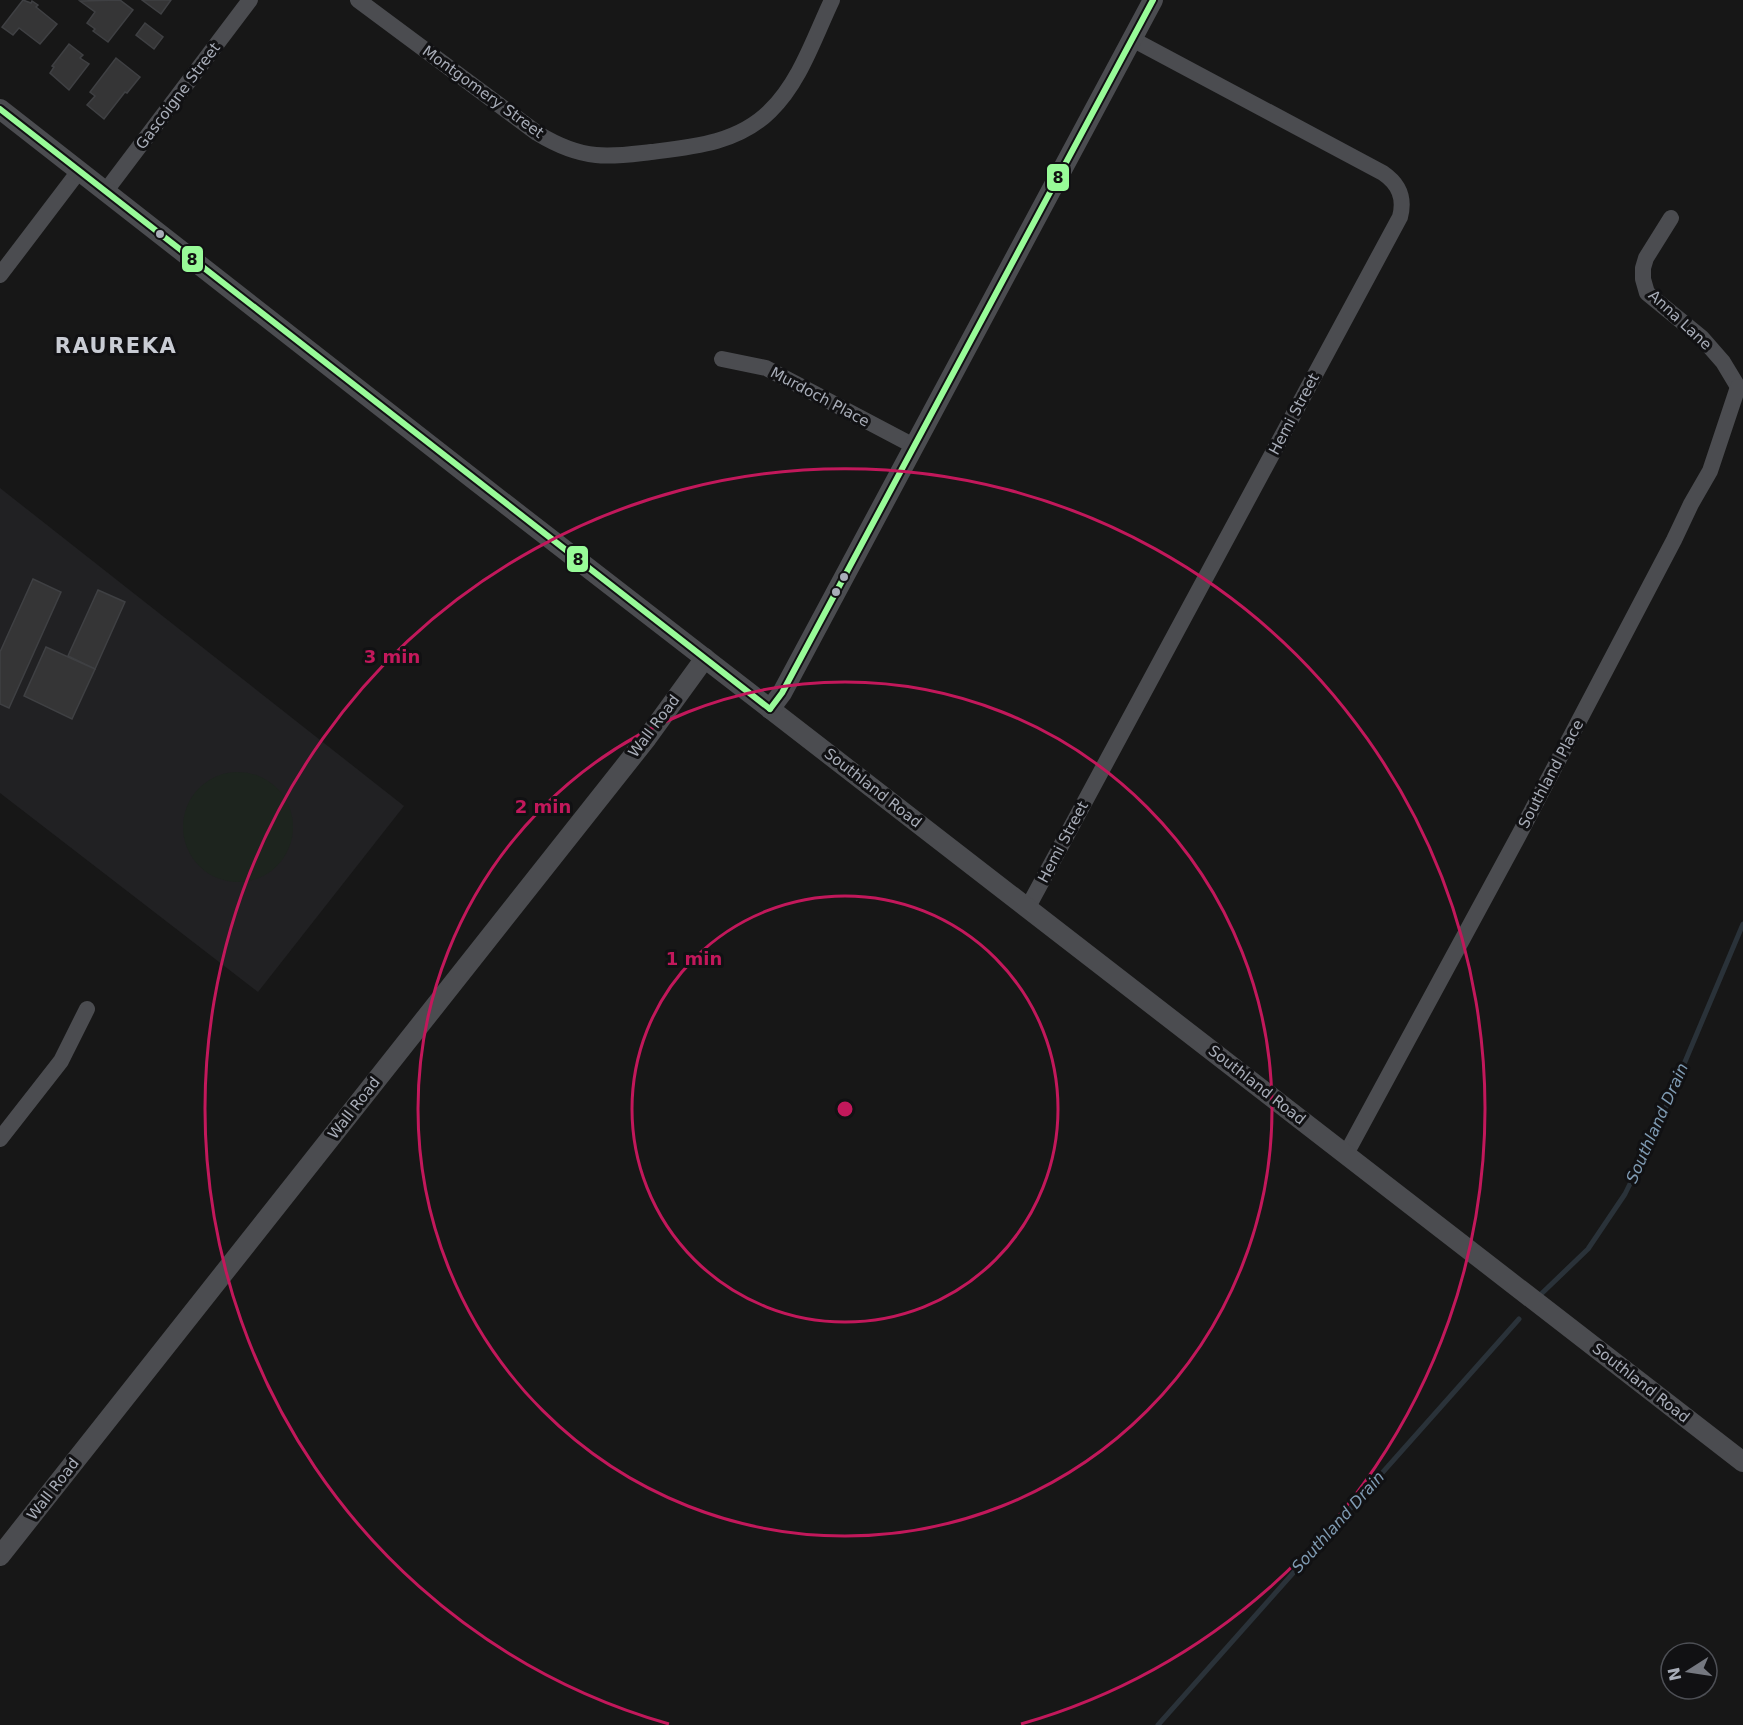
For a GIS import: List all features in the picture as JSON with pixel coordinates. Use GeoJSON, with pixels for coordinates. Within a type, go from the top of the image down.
{"type":"FeatureCollection","features":[{"type":"Feature","properties":{"kind":"street","name":"Gascoigne Street"},"geometry":{"type":"LineString","coordinates":[[105,192],[250,0]]}},
{"type":"Feature","properties":{"kind":"street","name":"Montgomery Street"},"geometry":{"type":"LineString","coordinates":[[358,0],[537,133],[555,144],[598,156],[622,156],[713,143],[739,133],[759,121],[787,91],[804,61],[831,0]]}},
{"type":"Feature","properties":{"kind":"street"},"geometry":{"type":"LineString","coordinates":[[770,709],[782,693],[1153,0]]}},
{"type":"Feature","properties":{"kind":"street","name":"Hemi Street"},"geometry":{"type":"LineString","coordinates":[[1028,907],[1400,217],[1403,205],[1397,185],[1383,173],[1132,39]]}},
{"type":"Feature","properties":{"kind":"street"},"geometry":{"type":"LineString","coordinates":[[0,109],[705,658]]}},
{"type":"Feature","properties":{"kind":"street"},"geometry":{"type":"LineString","coordinates":[[0,274],[79,171]]}},
{"type":"Feature","properties":{"kind":"street","name":"Anna Lane"},"geometry":{"type":"LineString","coordinates":[[1671,218],[1646,258],[1643,279],[1647,293],[1702,338],[1740,385]]}},
{"type":"Feature","properties":{"kind":"street","name":"Murdoch Place"},"geometry":{"type":"LineString","coordinates":[[722,359],[766,368],[914,446]]}},
{"type":"Feature","properties":{"kind":"street","name":"Southland Place"},"geometry":{"type":"LineString","coordinates":[[1346,1154],[1520,833],[1710,471],[1740,385]]}},
{"type":"Feature","properties":{"kind":"street","name":"Southland Road"},"geometry":{"type":"LineString","coordinates":[[705,658],[1743,1462]]}},
{"type":"Feature","properties":{"kind":"street","name":"Wall Road"},"geometry":{"type":"LineString","coordinates":[[0,1556],[632,757],[705,658]]}},
{"type":"Feature","properties":{"kind":"street"},"geometry":{"type":"LineString","coordinates":[[0,1139],[61,1061],[87,1009]]}},
{"type":"Feature","properties":{"kind":"shaded area"},"geometry":{"type":"Polygon","coordinates":[[[0,488],[404,806],[258,992],[0,793],[0,488]]]}},
{"type":"Feature","properties":{"kind":"shaded area"},"geometry":{"type":"Polygon","coordinates":[[[238,772],[259,776],[277,788],[289,806],[293,827],[289,848],[277,866],[259,878],[238,882],[217,878],[199,866],[187,848],[183,827],[187,806],[199,788],[217,776],[238,772]]]}},
{"type":"Feature","properties":{"kind":"building"},"geometry":{"type":"Polygon","coordinates":[[[23,0],[31,3],[32,1],[38,5],[36,7],[57,24],[40,44],[19,28],[13,35],[2,27],[23,0]]]}},
{"type":"Feature","properties":{"kind":"building"},"geometry":{"type":"Polygon","coordinates":[[[120,0],[133,10],[108,42],[93,31],[95,29],[87,23],[95,12],[80,1],[120,0]]]}},
{"type":"Feature","properties":{"kind":"building"},"geometry":{"type":"Polygon","coordinates":[[[142,0],[171,0],[161,14],[142,0]]]}},
{"type":"Feature","properties":{"kind":"building"},"geometry":{"type":"Polygon","coordinates":[[[145,23],[163,37],[154,49],[136,35],[145,23]]]}},
{"type":"Feature","properties":{"kind":"building"},"geometry":{"type":"Polygon","coordinates":[[[69,44],[83,55],[80,58],[89,64],[69,90],[50,73],[54,67],[52,66],[69,44]]]}},
{"type":"Feature","properties":{"kind":"building"},"geometry":{"type":"Polygon","coordinates":[[[116,58],[140,77],[104,119],[87,105],[95,96],[90,92],[116,58]]]}},
{"type":"Feature","properties":{"kind":"building"},"geometry":{"type":"Polygon","coordinates":[[[33,579],[61,592],[9,708],[0,704],[0,652],[33,579]]]}},
{"type":"Feature","properties":{"kind":"building"},"geometry":{"type":"Polygon","coordinates":[[[98,590],[125,602],[95,669],[68,656],[98,590]]]}},
{"type":"Feature","properties":{"kind":"building"},"geometry":{"type":"Polygon","coordinates":[[[46,647],[95,669],[72,719],[24,696],[46,647]]]}},
{"type":"Feature","properties":{"kind":"waterway","name":"Southland Drain"},"geometry":{"type":"LineString","coordinates":[[1537,1298],[1588,1249],[1625,1194],[1655,1133],[1743,924]]}},
{"type":"Feature","properties":{"kind":"waterway","name":"Southland Drain"},"geometry":{"type":"LineString","coordinates":[[1158,1725],[1519,1319]]}},
{"type":"Feature","properties":{"kind":"transit line","name":"8"},"geometry":{"type":"LineString","coordinates":[[770,709],[782,693],[1153,0]]}},
{"type":"Feature","properties":{"kind":"transit line","name":"8"},"geometry":{"type":"LineString","coordinates":[[0,109],[770,709]]}},
{"type":"Feature","properties":{"kind":"district","name":"RAUREKA"},"geometry":{"type":"Point","coordinates":[116,346]}}]}
